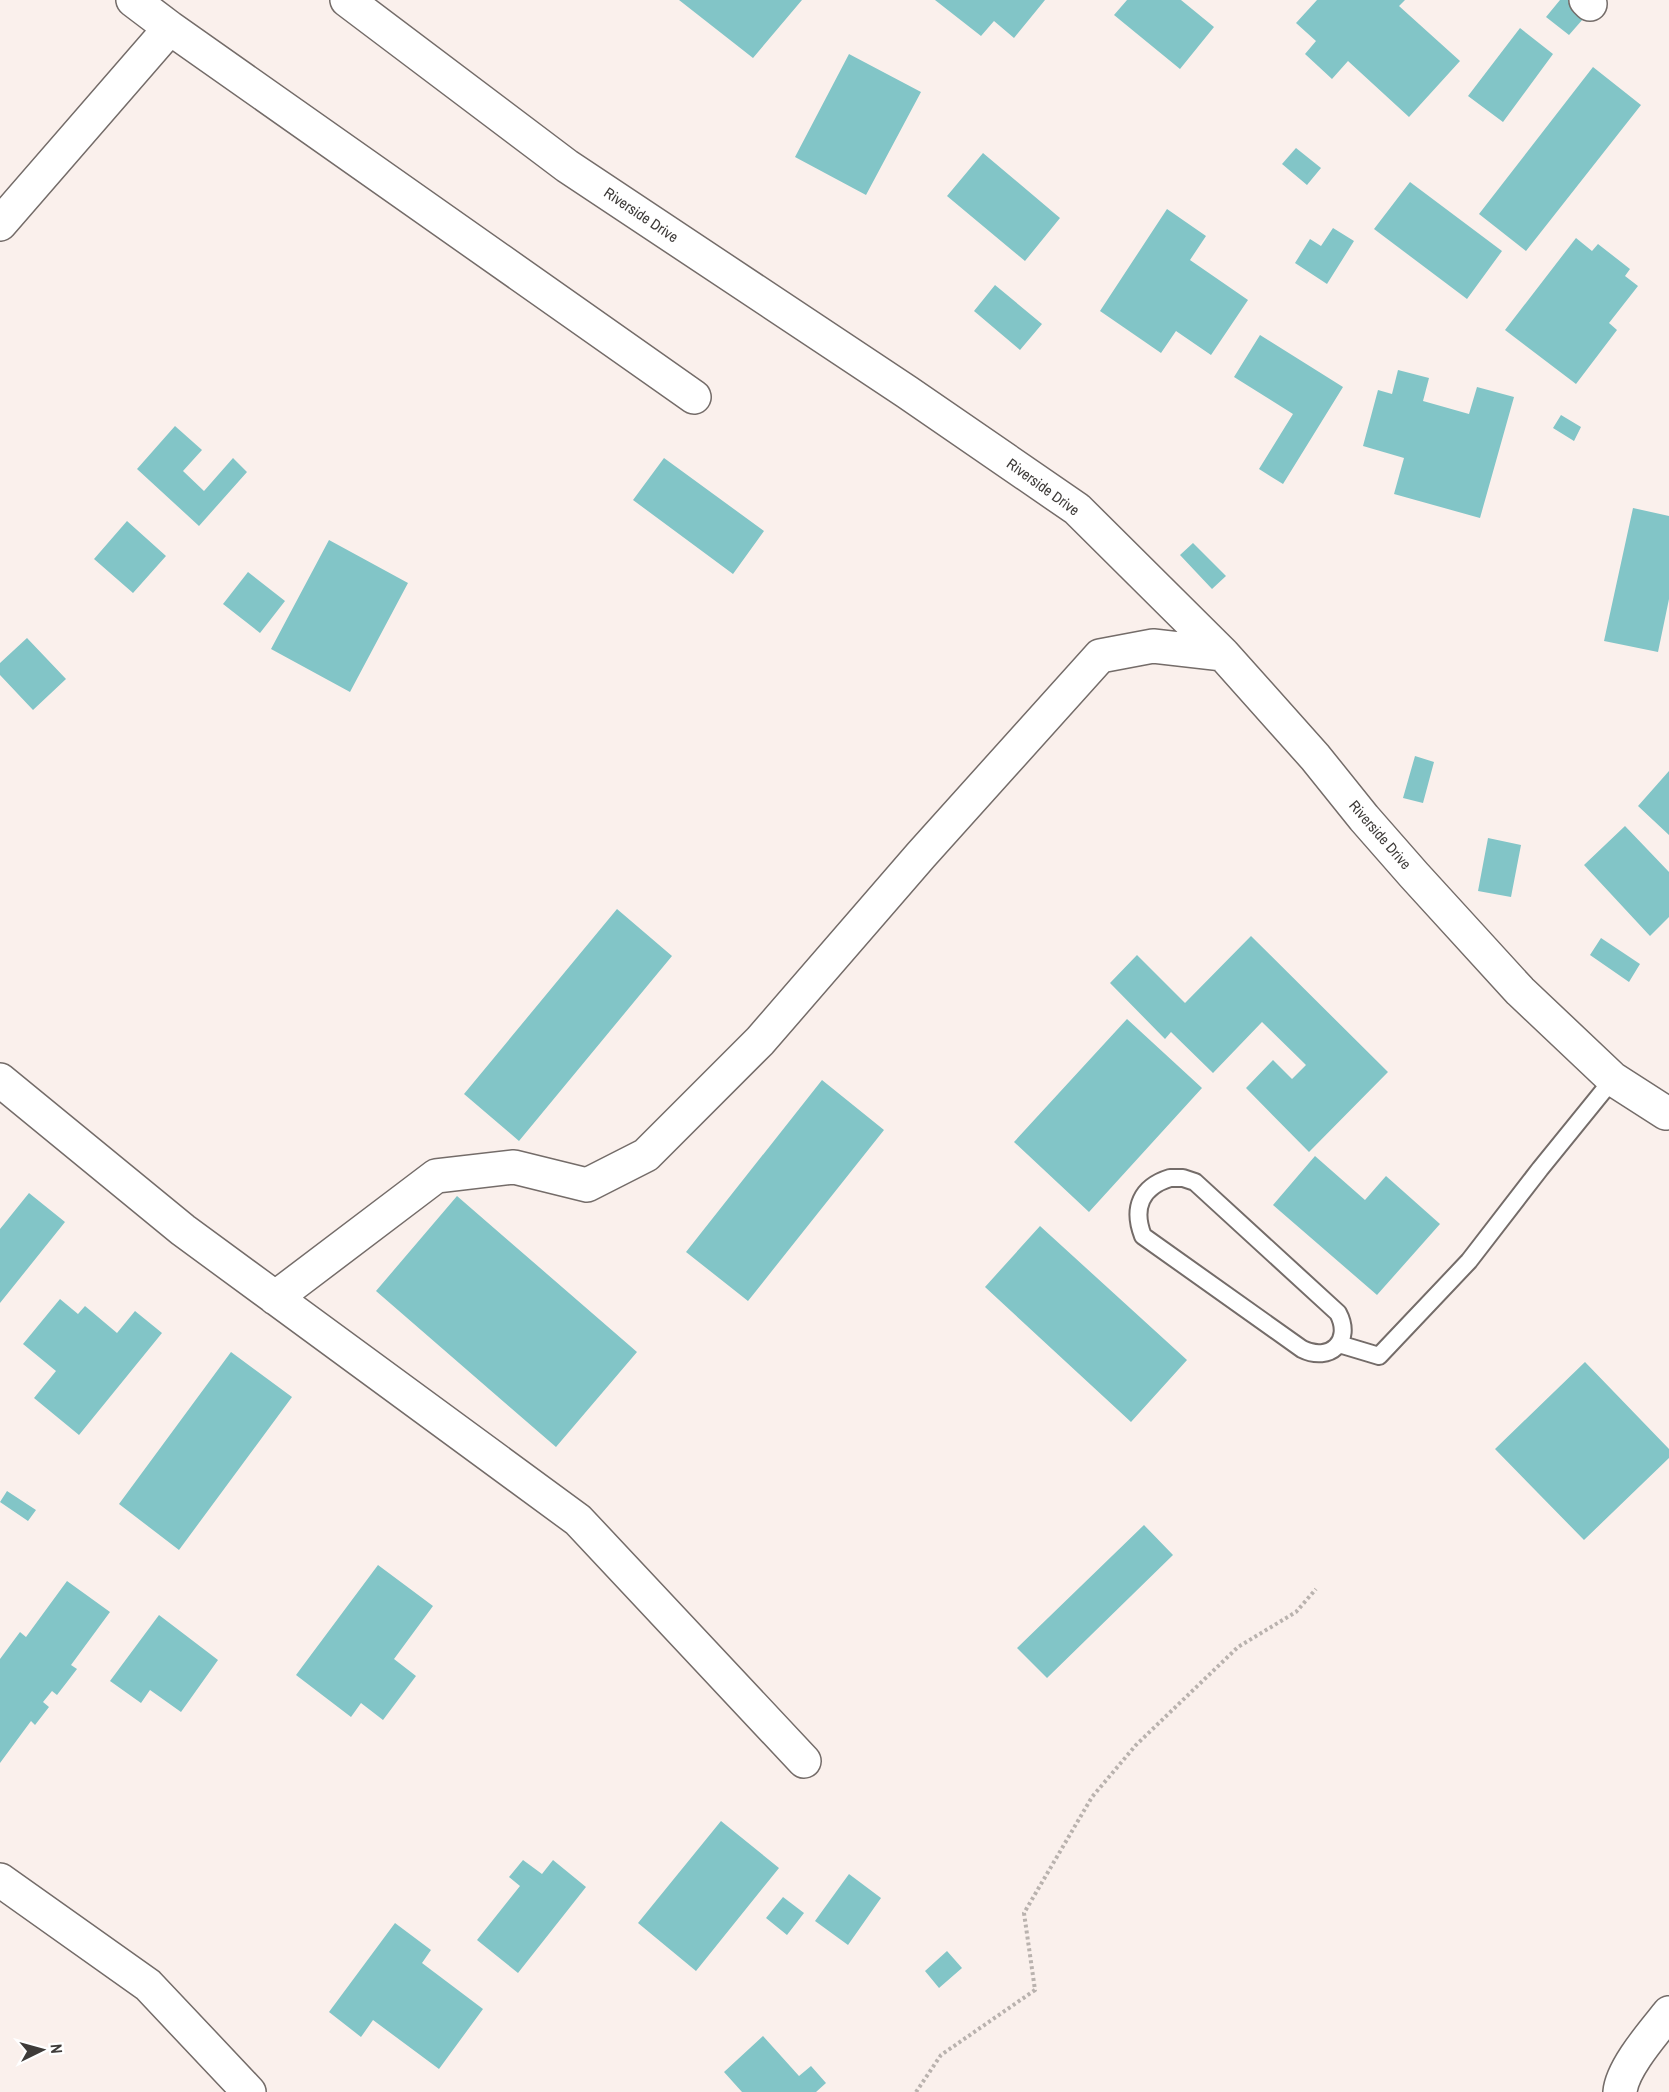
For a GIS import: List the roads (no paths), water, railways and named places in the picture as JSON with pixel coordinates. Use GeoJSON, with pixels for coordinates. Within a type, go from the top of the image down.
{"type":"FeatureCollection","features":[{"type":"Feature","properties":{"kind":"street"},"geometry":{"type":"LineString","coordinates":[[133,0],[694,397]]}},
{"type":"Feature","properties":{"kind":"street","name":"Riverside Drive"},"geometry":{"type":"LineString","coordinates":[[347,0],[567,166],[907,392],[1077,509],[1223,654],[1316,757],[1364,818],[1505,975],[1613,1079],[1668,1113]]}},
{"type":"Feature","properties":{"kind":"street"},"geometry":{"type":"LineString","coordinates":[[0,224],[170,28]]}},
{"type":"Feature","properties":{"kind":"street"},"geometry":{"type":"LineString","coordinates":[[275,1298],[436,1176],[514,1167],[587,1185],[646,1155],[760,1041],[921,855],[1100,656],[1154,646],[1223,654]]}},
{"type":"Feature","properties":{"kind":"street"},"geometry":{"type":"LineString","coordinates":[[0,1080],[183,1230],[578,1520],[804,1761]]}},
{"type":"Feature","properties":{"kind":"street"},"geometry":{"type":"LineString","coordinates":[[0,1880],[148,1984],[249,2092]]}},
{"type":"Feature","properties":{"kind":"street"},"geometry":{"type":"LineString","coordinates":[[1620,2092],[1620,2084],[1639,2051],[1669,2013]]}},
{"type":"Feature","properties":{"kind":"lane"},"geometry":{"type":"LineString","coordinates":[[1338,1344],[1379,1356],[1469,1261],[1613,1079]]}},
{"type":"Feature","properties":{"kind":"lane"},"geometry":{"type":"LineString","coordinates":[[1170,1178],[1183,1178],[1195,1182],[1338,1312],[1343,1323],[1343,1334],[1338,1344],[1331,1351],[1322,1354],[1311,1353],[1143,1236],[1138,1224],[1137,1212],[1147,1190],[1157,1182],[1170,1178]]}}]}
